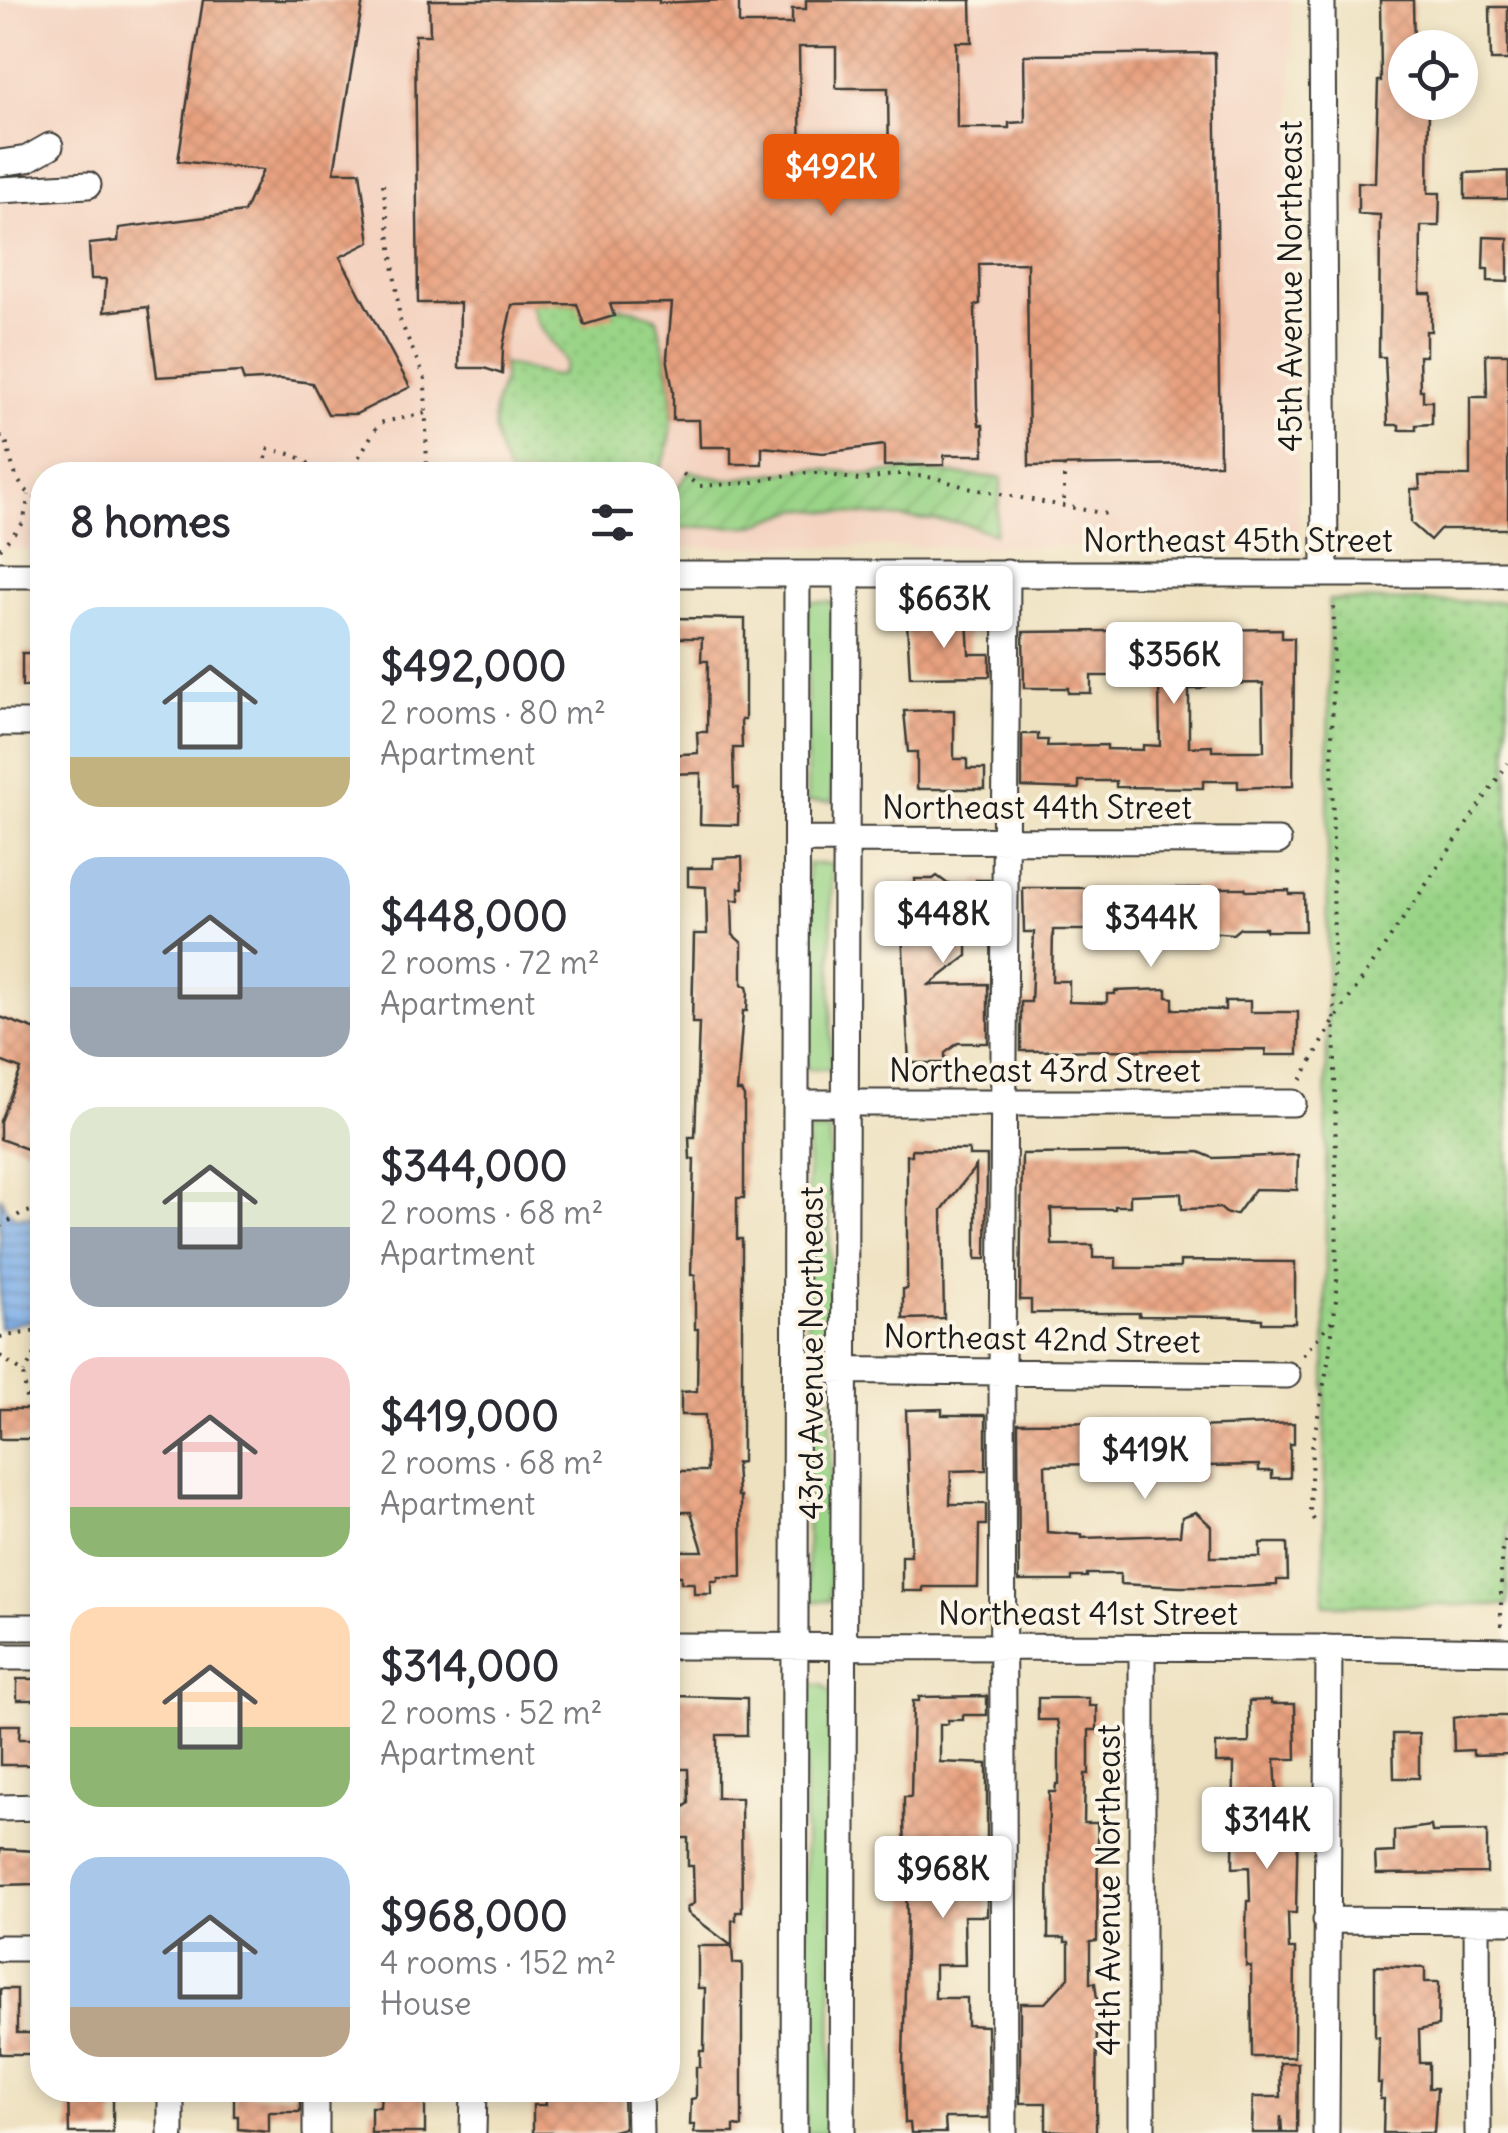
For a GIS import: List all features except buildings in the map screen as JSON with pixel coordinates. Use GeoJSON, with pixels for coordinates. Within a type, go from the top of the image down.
{"type":"FeatureCollection","features":[{"type":"Feature","properties":{"kind":"street","name":"45th Avenue Northeast"},"geometry":{"type":"LineString","coordinates":[[1322,0],[1326,572]]}},
{"type":"Feature","properties":{"kind":"street"},"geometry":{"type":"LineString","coordinates":[[0,162],[27,159],[50,146]]}},
{"type":"Feature","properties":{"kind":"street"},"geometry":{"type":"LineString","coordinates":[[0,190],[88,185]]}},
{"type":"Feature","properties":{"kind":"street"},"geometry":{"type":"LineString","coordinates":[[1004,2133],[1002,1371],[1008,573]]}},
{"type":"Feature","properties":{"kind":"street","name":"Northeast 45th Street"},"geometry":{"type":"LineString","coordinates":[[680,574],[1508,574]]}},
{"type":"Feature","properties":{"kind":"street","name":"43rd Avenue Northeast"},"geometry":{"type":"LineString","coordinates":[[794,2133],[797,574]]}},
{"type":"Feature","properties":{"kind":"street","name":"43rd Avenue Northeast"},"geometry":{"type":"LineString","coordinates":[[842,2133],[847,574]]}},
{"type":"Feature","properties":{"kind":"street"},"geometry":{"type":"LineString","coordinates":[[0,575],[30,575]]}},
{"type":"Feature","properties":{"kind":"street"},"geometry":{"type":"LineString","coordinates":[[0,723],[30,723]]}},
{"type":"Feature","properties":{"kind":"street","name":"Northeast 44th Street"},"geometry":{"type":"LineString","coordinates":[[797,840],[1278,841]]}},
{"type":"Feature","properties":{"kind":"street","name":"Northeast 43rd Street"},"geometry":{"type":"LineString","coordinates":[[796,1103],[1293,1103]]}},
{"type":"Feature","properties":{"kind":"street","name":"Northeast 42nd Street"},"geometry":{"type":"LineString","coordinates":[[796,1370],[1287,1374]]}},
{"type":"Feature","properties":{"kind":"street"},"geometry":{"type":"LineString","coordinates":[[0,1627],[30,1627]]}},
{"type":"Feature","properties":{"kind":"street","name":"Northeast 41st Street"},"geometry":{"type":"LineString","coordinates":[[680,1646],[1504,1651]]}},
{"type":"Feature","properties":{"kind":"street","name":"44th Avenue Northeast"},"geometry":{"type":"LineString","coordinates":[[1142,1648],[1142,2133]]}},
{"type":"Feature","properties":{"kind":"street"},"geometry":{"type":"LineString","coordinates":[[1326,2133],[1329,1648]]}},
{"type":"Feature","properties":{"kind":"street"},"geometry":{"type":"LineString","coordinates":[[0,1657],[30,1657]]}},
{"type":"Feature","properties":{"kind":"street"},"geometry":{"type":"LineString","coordinates":[[0,1808],[30,1808]]}},
{"type":"Feature","properties":{"kind":"street"},"geometry":{"type":"LineString","coordinates":[[1326,1920],[1508,1920]]}},
{"type":"Feature","properties":{"kind":"street"},"geometry":{"type":"LineString","coordinates":[[1477,1920],[1478,2133]]}},
{"type":"Feature","properties":{"kind":"street"},"geometry":{"type":"LineString","coordinates":[[0,1948],[30,1948]]}},
{"type":"Feature","properties":{"kind":"street"},"geometry":{"type":"LineString","coordinates":[[171,2102],[171,2133]]}},
{"type":"Feature","properties":{"kind":"street"},"geometry":{"type":"LineString","coordinates":[[316,2102],[316,2133]]}},
{"type":"Feature","properties":{"kind":"street"},"geometry":{"type":"LineString","coordinates":[[474,2102],[474,2133]]}},
{"type":"Feature","properties":{"kind":"street"},"geometry":{"type":"LineString","coordinates":[[640,2102],[640,2133]]}},
{"type":"Feature","properties":{"kind":"path"},"geometry":{"type":"LineString","coordinates":[[382,184],[400,320],[425,380],[426,462]]}},
{"type":"Feature","properties":{"kind":"path"},"geometry":{"type":"LineString","coordinates":[[356,462],[379,423],[426,413]]}},
{"type":"Feature","properties":{"kind":"path"},"geometry":{"type":"LineString","coordinates":[[0,437],[4,437],[17,482],[29,495],[23,523],[0,549]]}},
{"type":"Feature","properties":{"kind":"path"},"geometry":{"type":"LineString","coordinates":[[266,459],[268,449],[309,462]]}},
{"type":"Feature","properties":{"kind":"path"},"geometry":{"type":"LineString","coordinates":[[1064,466],[1064,504]]}},
{"type":"Feature","properties":{"kind":"path"},"geometry":{"type":"LineString","coordinates":[[683,474],[699,486],[749,484],[797,473],[859,480],[900,474],[1112,515]]}},
{"type":"Feature","properties":{"kind":"path"},"geometry":{"type":"LineString","coordinates":[[1314,1520],[1310,1513],[1312,1448],[1337,1292],[1334,600]]}},
{"type":"Feature","properties":{"kind":"path"},"geometry":{"type":"LineString","coordinates":[[1293,1103],[1304,1073],[1336,1018],[1508,763]]}},
{"type":"Feature","properties":{"kind":"path"},"geometry":{"type":"LineString","coordinates":[[0,1227],[30,1211]]}},
{"type":"Feature","properties":{"kind":"path"},"geometry":{"type":"LineString","coordinates":[[1287,1374],[1334,1318]]}},
{"type":"Feature","properties":{"kind":"path"},"geometry":{"type":"LineString","coordinates":[[0,1337],[30,1332]]}},
{"type":"Feature","properties":{"kind":"path"},"geometry":{"type":"LineString","coordinates":[[0,1356],[24,1373]]}},
{"type":"Feature","properties":{"kind":"path"},"geometry":{"type":"LineString","coordinates":[[26,1399],[24,1373],[30,1363]]}},
{"type":"Feature","properties":{"kind":"path"},"geometry":{"type":"LineString","coordinates":[[1504,1651],[1501,1554],[1508,1532]]}},
{"type":"Feature","properties":{"kind":"shaded area"},"geometry":{"type":"Polygon","coordinates":[[[0,0],[1291,0],[1299,546],[680,547],[680,462],[30,462],[30,549],[0,549],[0,0]]]}},
{"type":"Feature","properties":{"kind":"green space"},"geometry":{"type":"Polygon","coordinates":[[[531,301],[634,309],[657,319],[672,398],[670,438],[663,462],[503,462],[494,428],[503,364],[554,376],[561,375],[566,364],[532,311],[531,301]]]}},
{"type":"Feature","properties":{"kind":"green space"},"geometry":{"type":"Polygon","coordinates":[[[811,468],[869,475],[903,470],[1002,478],[995,534],[962,523],[800,509],[752,526],[680,528],[680,485],[690,471],[726,480],[811,468]]]}},
{"type":"Feature","properties":{"kind":"green space"},"geometry":{"type":"Polygon","coordinates":[[[1329,600],[1508,602],[1508,1605],[1324,1605],[1329,600]]]}},
{"type":"Feature","properties":{"kind":"green space"},"geometry":{"type":"Polygon","coordinates":[[[807,602],[833,602],[832,802],[807,802],[807,602]]]}},
{"type":"Feature","properties":{"kind":"green space"},"geometry":{"type":"Polygon","coordinates":[[[808,864],[832,864],[831,1069],[807,1069],[808,864]]]}},
{"type":"Feature","properties":{"kind":"green space"},"geometry":{"type":"Polygon","coordinates":[[[808,1131],[830,1131],[830,1335],[807,1335],[808,1131]]]}},
{"type":"Feature","properties":{"kind":"green space"},"geometry":{"type":"Polygon","coordinates":[[[808,1398],[831,1399],[830,1601],[807,1601],[808,1398]]]}},
{"type":"Feature","properties":{"kind":"green space"},"geometry":{"type":"Polygon","coordinates":[[[813,1684],[824,1686],[833,1695],[831,2133],[805,2133],[805,1697],[813,1684]]]}},
{"type":"Feature","properties":{"kind":"water"},"geometry":{"type":"Polygon","coordinates":[[[0,1195],[15,1217],[30,1216],[30,1321],[0,1328],[0,1195]]]}}]}
